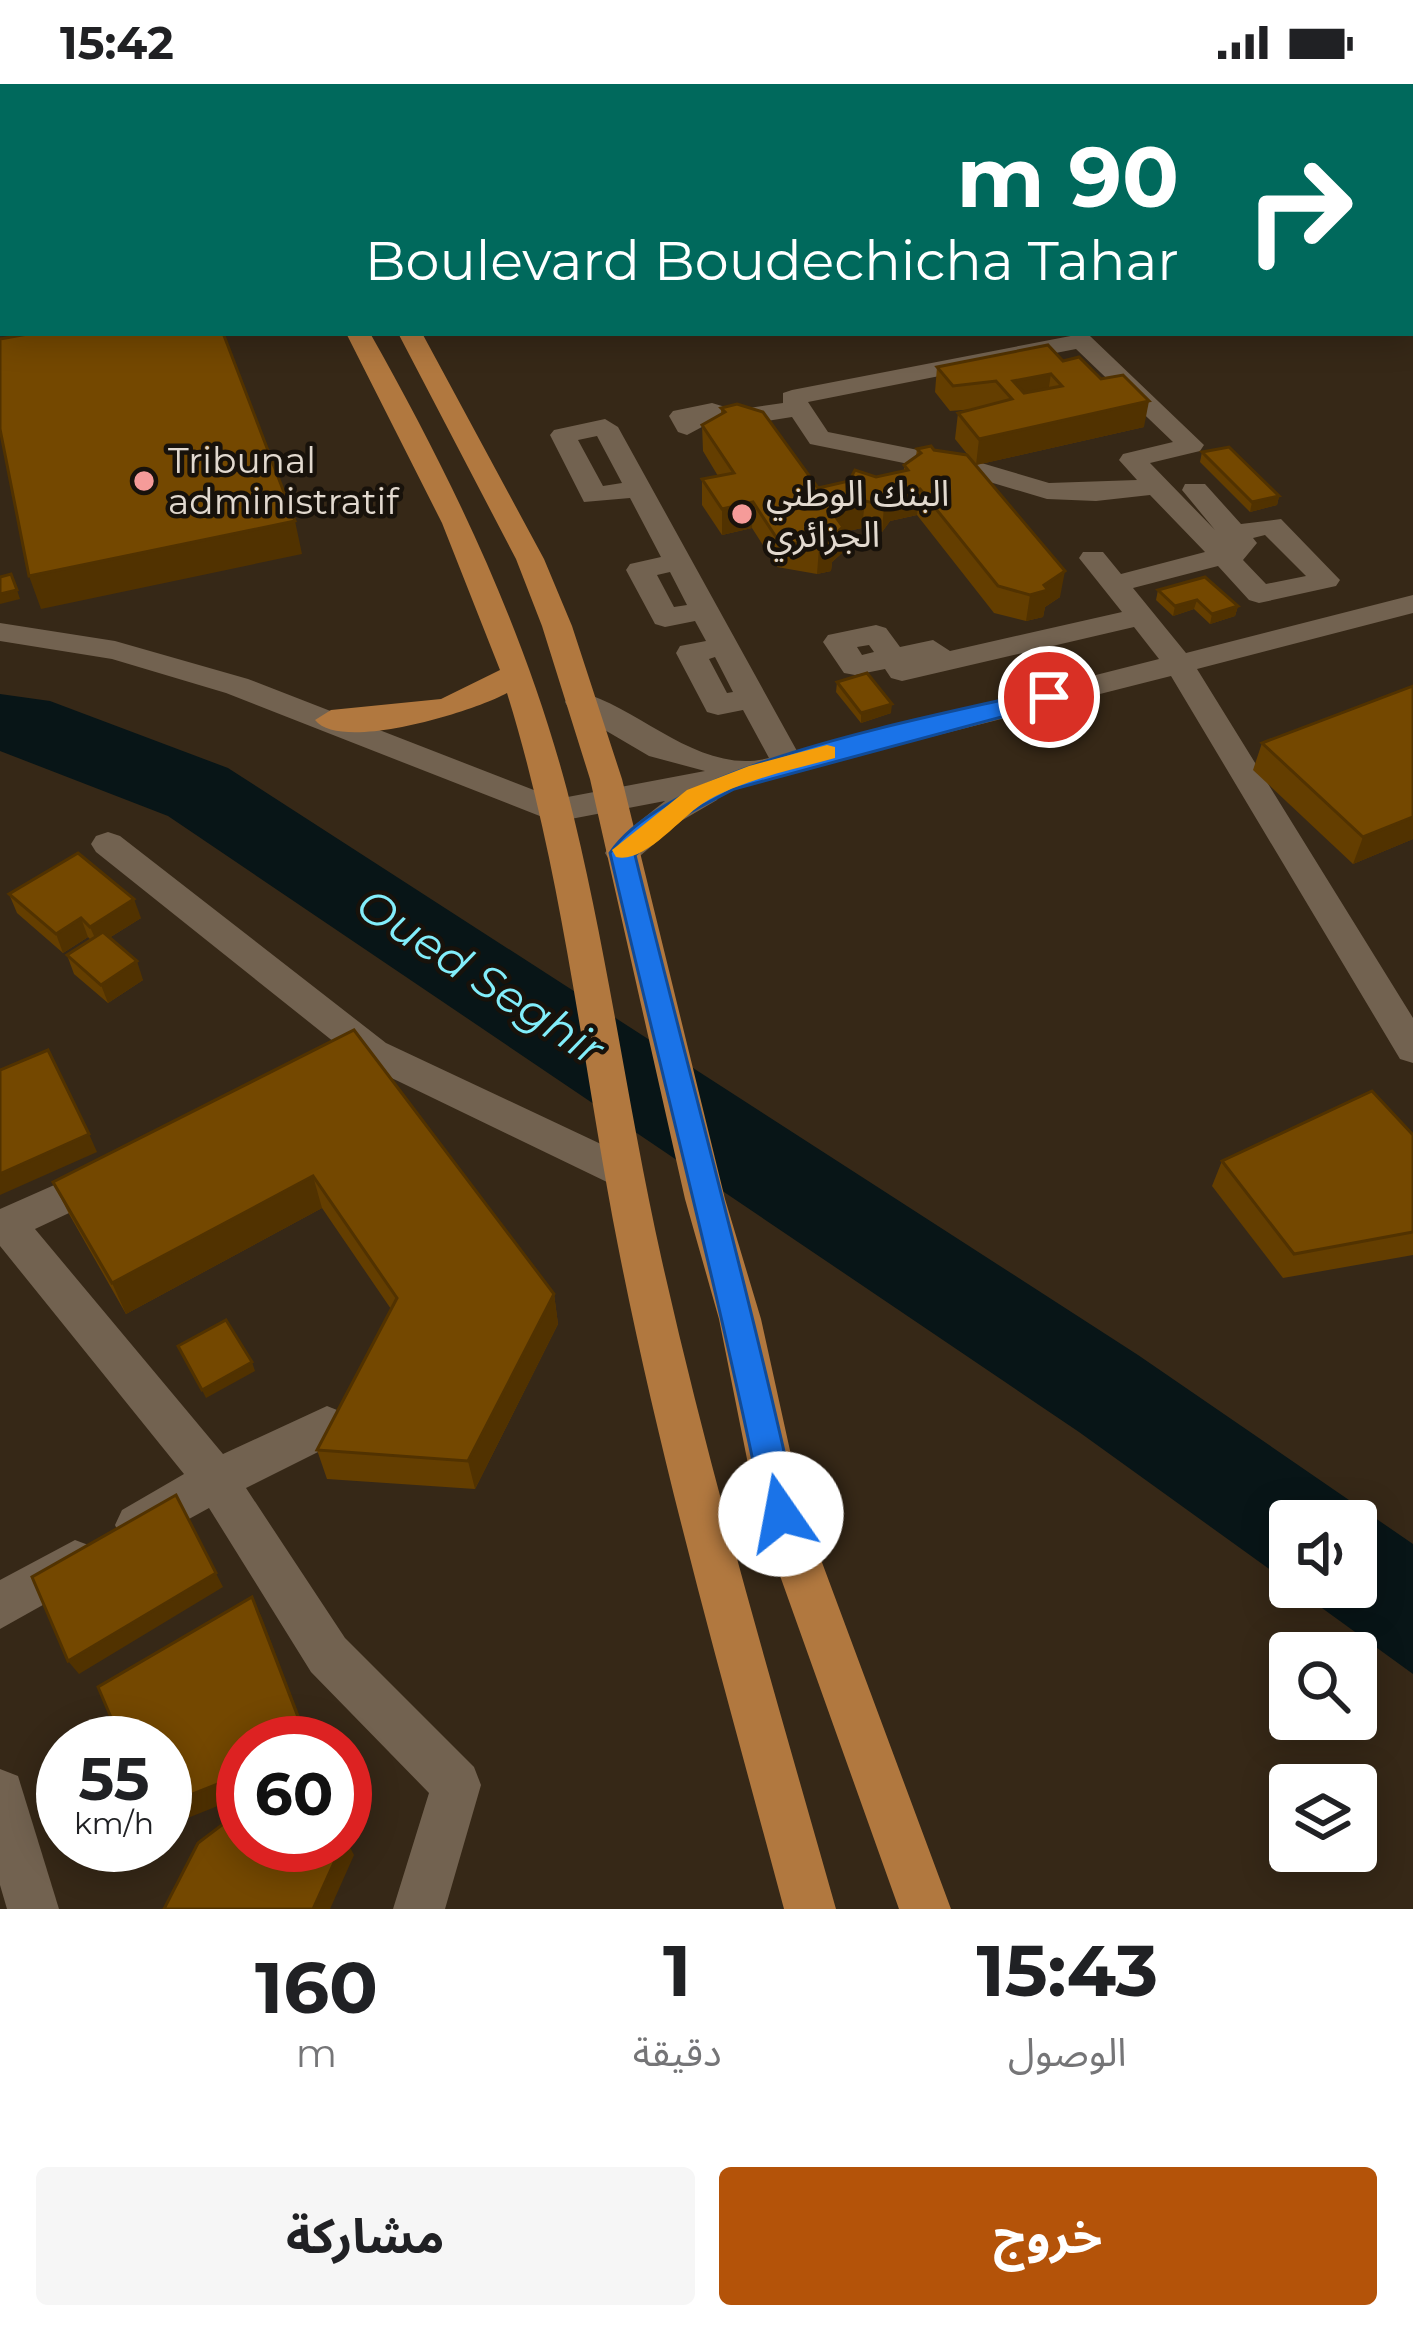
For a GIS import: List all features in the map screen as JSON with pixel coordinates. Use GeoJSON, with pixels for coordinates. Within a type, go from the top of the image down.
{"type":"FeatureCollection","features":[{"type":"Feature","properties":{"kind":"main road"},"geometry":{"type":"LineString","coordinates":[[360,336],[419,450],[491,607],[532,722],[566,851],[623,1172],[682,1446],[810,1909]]}},
{"type":"Feature","properties":{"kind":"main road"},"geometry":{"type":"LineString","coordinates":[[412,336],[530,560],[557,626],[609,799],[705,1199],[740,1319],[781,1514],[925,1909]]}},
{"type":"Feature","properties":{"kind":"main road"},"geometry":{"type":"LineString","coordinates":[[331,720],[382,720],[431,712],[476,698],[514,674]]}},
{"type":"Feature","properties":{"kind":"street"},"geometry":{"type":"LineString","coordinates":[[819,438],[792,398],[1081,341],[1191,446],[1132,460],[1223,543]]}},
{"type":"Feature","properties":{"kind":"street"},"geometry":{"type":"LineString","coordinates":[[799,409],[723,414],[964,467],[1047,491],[1096,493],[1156,486]]}},
{"type":"Feature","properties":{"kind":"street"},"geometry":{"type":"LineString","coordinates":[[1159,454],[1223,543]]}},
{"type":"Feature","properties":{"kind":"street"},"geometry":{"type":"LineString","coordinates":[[638,488],[678,562],[640,570],[665,618],[704,610],[724,646],[691,653],[718,705],[752,698],[772,767]]}},
{"type":"Feature","properties":{"kind":"street"},"geometry":{"type":"LineString","coordinates":[[1116,584],[1223,543]]}},
{"type":"Feature","properties":{"kind":"street"},"geometry":{"type":"LineString","coordinates":[[1093,558],[1179,664],[1413,1049]]}},
{"type":"Feature","properties":{"kind":"street"},"geometry":{"type":"LineString","coordinates":[[0,632],[133,655],[331,720],[555,811],[772,767],[1413,604]]}},
{"type":"Feature","properties":{"kind":"street"},"geometry":{"type":"LineString","coordinates":[[892,658],[933,649],[968,673],[1112,641],[1099,626],[1144,616]]}},
{"type":"Feature","properties":{"kind":"street"},"geometry":{"type":"LineString","coordinates":[[580,702],[660,749],[717,767],[772,767]]}},
{"type":"Feature","properties":{"kind":"street"},"geometry":{"type":"LineString","coordinates":[[622,857],[644,832],[696,796],[772,767]]}},
{"type":"Feature","properties":{"kind":"street"},"geometry":{"type":"LineString","coordinates":[[108,844],[373,1053],[623,1172]]}},
{"type":"Feature","properties":{"kind":"street"},"geometry":{"type":"LineString","coordinates":[[286,1094],[373,1053]]}},
{"type":"Feature","properties":{"kind":"street"},"geometry":{"type":"LineString","coordinates":[[136,1164],[3,1226],[216,1480],[328,1655],[456,1785],[418,1909]]}},
{"type":"Feature","properties":{"kind":"street"},"geometry":{"type":"LineString","coordinates":[[0,1606],[216,1480],[327,1426]]}},
{"type":"Feature","properties":{"kind":"street"},"geometry":{"type":"LineString","coordinates":[[0,1794],[33,1909]]}},
{"type":"Feature","properties":{"kind":"water","name":"Oued Seghir"},"geometry":{"type":"Polygon","coordinates":[[[0,694],[50,701],[228,768],[1138,1355],[1349,1500],[1269,1500],[1269,1569],[1079,1432],[168,816],[0,751],[0,694]]]}},
{"type":"Feature","properties":{"kind":"water"},"geometry":{"type":"Polygon","coordinates":[[[1377,1519],[1413,1544],[1413,1674],[1377,1648],[1377,1632],[1355,1632],[1322,1608],[1377,1608],[1377,1519]]]}},
{"type":"Feature","properties":{"kind":"building","name":"Tribunal administratif"},"geometry":{"type":"Polygon","coordinates":[[[224,336],[295,521],[29,576],[0,429],[0,339],[224,336]]]}},
{"type":"Feature","properties":{"kind":"building"},"geometry":{"type":"Polygon","coordinates":[[[1048,345],[1063,361],[1079,357],[1101,379],[1123,375],[1149,401],[979,439],[958,413],[1012,399],[996,381],[953,386],[937,367],[1048,345]],[[1051,374],[1013,381],[1024,393],[1062,386],[1051,374]]]}},
{"type":"Feature","properties":{"kind":"building"},"geometry":{"type":"Polygon","coordinates":[[[737,404],[763,412],[818,488],[849,481],[855,470],[876,477],[908,470],[904,465],[921,453],[917,449],[931,446],[967,455],[1065,571],[1044,585],[1048,590],[1030,595],[998,586],[920,489],[892,495],[884,505],[865,501],[830,509],[843,527],[828,540],[833,545],[819,548],[778,540],[753,502],[722,509],[702,479],[734,473],[702,425],[725,412],[721,408],[737,404]]]}},
{"type":"Feature","properties":{"kind":"building"},"geometry":{"type":"Polygon","coordinates":[[[1229,447],[1279,496],[1252,502],[1202,452],[1229,447]]]}},
{"type":"Feature","properties":{"kind":"building"},"geometry":{"type":"Polygon","coordinates":[[[11,574],[17,590],[0,594],[0,577],[11,574]]]}},
{"type":"Feature","properties":{"kind":"building"},"geometry":{"type":"Polygon","coordinates":[[[1205,577],[1238,606],[1212,614],[1197,600],[1175,606],[1158,590],[1205,577]]]}},
{"type":"Feature","properties":{"kind":"building"},"geometry":{"type":"Polygon","coordinates":[[[867,673],[892,704],[861,713],[837,682],[867,673]]]}},
{"type":"Feature","properties":{"kind":"building"},"geometry":{"type":"Polygon","coordinates":[[[1413,686],[1413,817],[1363,837],[1262,743],[1413,686]]]}},
{"type":"Feature","properties":{"kind":"building"},"geometry":{"type":"Polygon","coordinates":[[[78,853],[134,899],[90,927],[81,918],[56,934],[9,894],[78,853]]]}},
{"type":"Feature","properties":{"kind":"building"},"geometry":{"type":"Polygon","coordinates":[[[103,932],[137,961],[101,985],[67,955],[103,932]]]}},
{"type":"Feature","properties":{"kind":"building"},"geometry":{"type":"Polygon","coordinates":[[[354,1030],[554,1294],[468,1461],[317,1450],[397,1298],[313,1176],[112,1283],[53,1182],[354,1030]]]}},
{"type":"Feature","properties":{"kind":"building"},"geometry":{"type":"Polygon","coordinates":[[[48,1050],[89,1134],[0,1174],[0,1070],[48,1050]]]}},
{"type":"Feature","properties":{"kind":"building"},"geometry":{"type":"Polygon","coordinates":[[[1372,1091],[1413,1135],[1413,1232],[1294,1254],[1222,1161],[1372,1091]]]}},
{"type":"Feature","properties":{"kind":"building"},"geometry":{"type":"Polygon","coordinates":[[[226,1320],[252,1362],[202,1390],[178,1346],[226,1320]]]}},
{"type":"Feature","properties":{"kind":"building"},"geometry":{"type":"Polygon","coordinates":[[[176,1495],[216,1573],[68,1661],[32,1577],[176,1495]]]}},
{"type":"Feature","properties":{"kind":"building"},"geometry":{"type":"Polygon","coordinates":[[[252,1597],[298,1716],[216,1716],[216,1785],[192,1794],[192,1716],[110,1716],[98,1687],[252,1597]]]}},
{"type":"Feature","properties":{"kind":"building"},"geometry":{"type":"Polygon","coordinates":[[[216,1829],[216,1872],[330,1872],[313,1909],[164,1909],[183,1872],[192,1872],[198,1843],[216,1829]]]}},
{"type":"Feature","properties":{"kind":"slow traffic"},"geometry":{"type":"LineString","coordinates":[[625,850],[696,796],[757,772],[827,753]]}},
{"type":"Feature","properties":{"kind":"place","name":"Tribunal administratif"},"geometry":{"type":"Point","coordinates":[144,481]}},
{"type":"Feature","properties":{"kind":"place","name":"البنك الوطني الجزائري"},"geometry":{"type":"Point","coordinates":[742,514]}},
{"type":"Feature","properties":{"kind":"route"},"geometry":{"type":"LineString","coordinates":[[781,1514],[740,1319],[705,1199],[622,853],[669,813],[725,783],[1049,697]]}}]}
